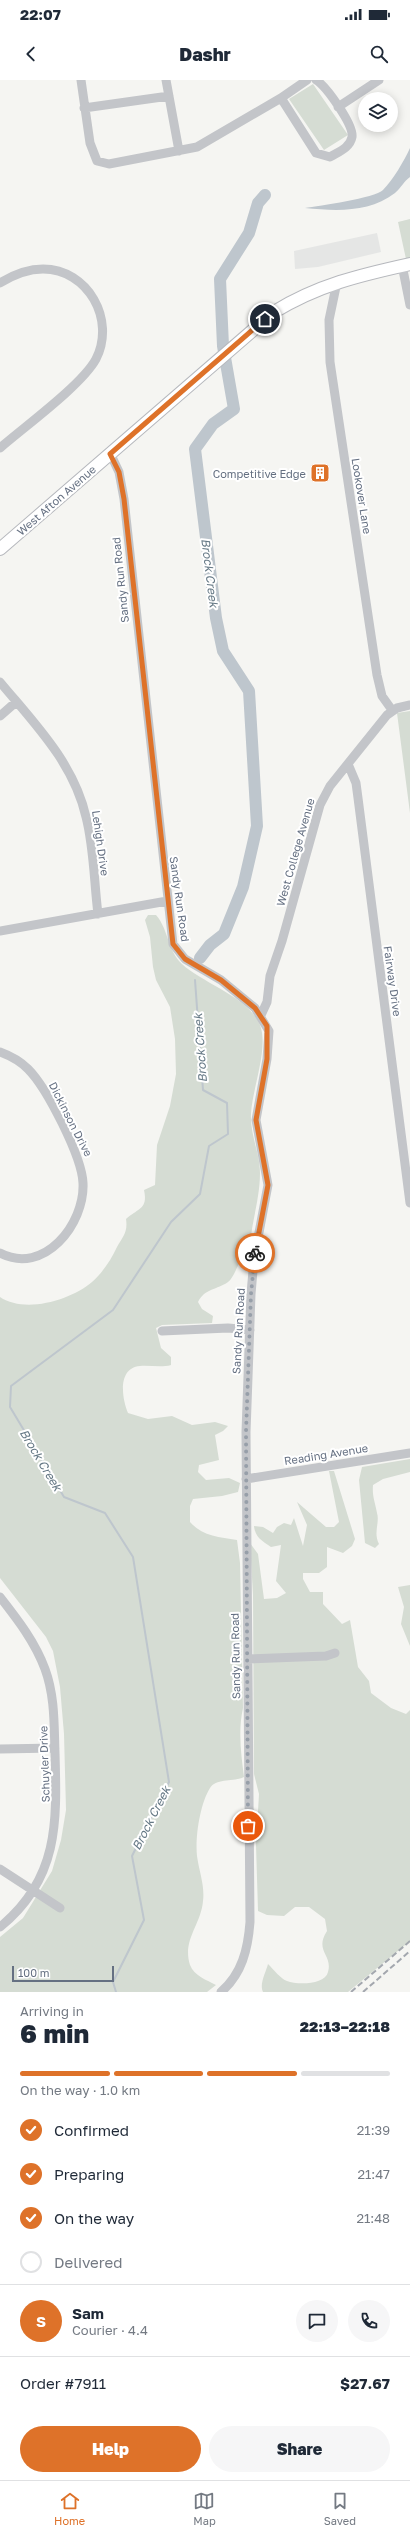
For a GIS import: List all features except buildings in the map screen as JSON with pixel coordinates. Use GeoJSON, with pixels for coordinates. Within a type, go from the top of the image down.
{"type":"FeatureCollection","features":[{"type":"Feature","properties":{"kind":"main road","name":"West Afton Avenue"},"geometry":{"type":"LineString","coordinates":[[0,549],[274,312],[294,300],[337,282],[406,264]]}},
{"type":"Feature","properties":{"kind":"street"},"geometry":{"type":"LineString","coordinates":[[81,80],[90,143],[97,161],[109,164],[197,147],[281,98],[308,80]]}},
{"type":"Feature","properties":{"kind":"street"},"geometry":{"type":"LineString","coordinates":[[166,80],[179,151]]}},
{"type":"Feature","properties":{"kind":"street"},"geometry":{"type":"LineString","coordinates":[[281,98],[316,153],[330,157],[345,148],[352,138],[352,129],[325,86],[316,80]]}},
{"type":"Feature","properties":{"kind":"street"},"geometry":{"type":"LineString","coordinates":[[338,107],[380,80]]}},
{"type":"Feature","properties":{"kind":"street"},"geometry":{"type":"LineString","coordinates":[[84,108],[169,96]]}},
{"type":"Feature","properties":{"kind":"street"},"geometry":{"type":"LineString","coordinates":[[406,264],[410,305]]}},
{"type":"Feature","properties":{"kind":"street"},"geometry":{"type":"LineString","coordinates":[[0,283],[18,274],[36,269],[54,270],[68,275],[82,284],[96,301],[103,331],[97,357],[85,374],[0,448]]}},
{"type":"Feature","properties":{"kind":"street","name":"Lookover Lane"},"geometry":{"type":"LineString","coordinates":[[337,282],[329,320],[330,362],[377,675],[382,696],[392,710]]}},
{"type":"Feature","properties":{"kind":"street","name":"Sandy Run Road"},"geometry":{"type":"LineString","coordinates":[[110,454],[119,472],[124,499],[172,939],[178,952],[191,963],[221,980],[261,1015],[267,1026],[268,1047],[256,1120],[268,1185],[254,1259],[250,1330],[246,1479],[249,1939],[240,1968],[221,1992]]}},
{"type":"Feature","properties":{"kind":"street","name":"Lehigh Drive"},"geometry":{"type":"LineString","coordinates":[[0,682],[60,757],[80,796],[89,831],[98,914]]}},
{"type":"Feature","properties":{"kind":"street"},"geometry":{"type":"LineString","coordinates":[[0,716],[16,702]]}},
{"type":"Feature","properties":{"kind":"street"},"geometry":{"type":"LineString","coordinates":[[392,710],[410,705]]}},
{"type":"Feature","properties":{"kind":"street","name":"West College Avenue"},"geometry":{"type":"LineString","coordinates":[[261,1015],[267,1002],[270,976],[282,941],[320,805],[330,786],[392,710]]}},
{"type":"Feature","properties":{"kind":"street","name":"Fairway Drive"},"geometry":{"type":"LineString","coordinates":[[348,764],[356,783],[410,1203]]}},
{"type":"Feature","properties":{"kind":"street"},"geometry":{"type":"LineString","coordinates":[[0,930],[167,901]]}},
{"type":"Feature","properties":{"kind":"street","name":"Dickinson Drive"},"geometry":{"type":"LineString","coordinates":[[0,1052],[20,1062],[43,1089],[75,1150],[80,1163],[83,1184],[82,1200],[74,1223],[53,1248],[41,1255],[29,1258],[15,1258],[0,1253]]}},
{"type":"Feature","properties":{"kind":"street"},"geometry":{"type":"LineString","coordinates":[[162,1331],[228,1328],[250,1330]]}},
{"type":"Feature","properties":{"kind":"street","name":"Reading Avenue"},"geometry":{"type":"LineString","coordinates":[[246,1479],[410,1453]]}},
{"type":"Feature","properties":{"kind":"street","name":"Schuyler Drive"},"geometry":{"type":"LineString","coordinates":[[0,1597],[28,1634],[45,1670],[52,1697],[55,1748],[56,1825],[45,1867],[33,1889],[15,1913],[0,1927]]}},
{"type":"Feature","properties":{"kind":"street"},"geometry":{"type":"LineString","coordinates":[[248,1659],[326,1656],[335,1653]]}},
{"type":"Feature","properties":{"kind":"street"},"geometry":{"type":"LineString","coordinates":[[0,1749],[55,1748]]}},
{"type":"Feature","properties":{"kind":"street"},"geometry":{"type":"LineString","coordinates":[[0,1869],[33,1889],[60,1908]]}},
{"type":"Feature","properties":{"kind":"shaded area"},"geometry":{"type":"Polygon","coordinates":[[[313,84],[348,135],[324,150],[289,99],[313,84]]]}},
{"type":"Feature","properties":{"kind":"shaded area"},"geometry":{"type":"Polygon","coordinates":[[[410,148],[410,177],[395,193],[385,200],[352,209],[328,210],[305,208],[346,201],[378,193],[391,181],[410,148]]]}},
{"type":"Feature","properties":{"kind":"shaded area"},"geometry":{"type":"Polygon","coordinates":[[[410,219],[410,258],[406,259],[398,222],[410,219]]]}},
{"type":"Feature","properties":{"kind":"shaded area"},"geometry":{"type":"Polygon","coordinates":[[[377,233],[381,252],[318,267],[295,269],[294,251],[377,233]]]}},
{"type":"Feature","properties":{"kind":"shaded area"},"geometry":{"type":"Polygon","coordinates":[[[410,711],[410,813],[397,713],[410,711]]]}},
{"type":"Feature","properties":{"kind":"shaded area"},"geometry":{"type":"Polygon","coordinates":[[[148,915],[156,915],[163,927],[173,953],[182,964],[236,998],[254,1015],[260,1025],[263,1045],[251,1114],[252,1129],[260,1166],[260,1173],[259,1191],[250,1245],[243,1254],[231,1279],[224,1285],[204,1294],[198,1302],[202,1309],[213,1316],[212,1323],[162,1325],[156,1328],[161,1348],[171,1357],[171,1365],[140,1366],[133,1368],[128,1372],[123,1385],[124,1400],[128,1413],[148,1419],[172,1416],[192,1425],[215,1422],[228,1426],[223,1431],[215,1435],[219,1460],[199,1465],[198,1472],[206,1480],[229,1478],[240,1483],[238,1492],[222,1496],[193,1499],[190,1506],[190,1522],[195,1527],[211,1535],[237,1540],[240,1563],[243,1708],[240,1734],[244,1777],[216,1783],[210,1788],[203,1803],[199,1821],[197,1856],[203,1884],[203,1901],[202,1910],[188,1948],[190,1965],[194,1972],[216,1985],[207,1992],[0,1992],[0,1937],[23,1918],[52,1871],[61,1840],[66,1810],[64,1734],[60,1687],[53,1651],[46,1637],[0,1578],[0,1297],[10,1302],[22,1304],[48,1303],[83,1289],[96,1278],[109,1261],[124,1234],[126,1219],[141,1208],[145,1201],[144,1190],[155,1185],[157,1145],[170,1106],[176,1074],[175,1039],[170,1007],[156,980],[150,937],[145,920],[148,915]]]}},
{"type":"Feature","properties":{"kind":"shaded area"},"geometry":{"type":"Polygon","coordinates":[[[410,1459],[410,1472],[383,1479],[373,1485],[373,1496],[378,1517],[377,1540],[379,1544],[375,1548],[365,1543],[359,1480],[362,1467],[410,1459]]]}},
{"type":"Feature","properties":{"kind":"shaded area"},"geometry":{"type":"Polygon","coordinates":[[[329,1471],[334,1471],[355,1539],[352,1546],[343,1553],[327,1547],[327,1567],[319,1573],[303,1573],[303,1579],[310,1592],[323,1592],[323,1604],[342,1624],[350,1620],[358,1667],[369,1681],[371,1693],[391,1708],[406,1714],[410,1710],[410,1941],[348,1992],[263,1992],[262,1982],[268,1964],[285,1980],[297,1983],[310,1983],[322,1979],[326,1976],[329,1966],[322,1943],[327,1931],[325,1919],[309,1907],[295,1907],[284,1916],[267,1915],[258,1911],[256,1845],[259,1794],[254,1774],[253,1595],[250,1543],[258,1554],[264,1599],[277,1598],[286,1593],[276,1581],[281,1545],[271,1547],[265,1543],[257,1536],[254,1526],[263,1527],[273,1533],[277,1527],[284,1523],[291,1525],[294,1518],[303,1546],[307,1525],[297,1502],[326,1527],[334,1527],[339,1522],[329,1471]]]}},
{"type":"Feature","properties":{"kind":"shaded area"},"geometry":{"type":"Polygon","coordinates":[[[410,1585],[410,1646],[401,1624],[404,1607],[398,1587],[410,1585]]]}},
{"type":"Feature","properties":{"kind":"waterway","name":"Brock Creek"},"geometry":{"type":"LineString","coordinates":[[200,958],[210,945],[224,934],[243,887],[257,826],[249,691],[223,651],[216,618],[195,449],[213,424],[234,409],[223,346],[220,279],[249,233],[258,203],[265,195]]}},
{"type":"Feature","properties":{"kind":"waterway","name":"Brock Creek"},"geometry":{"type":"LineString","coordinates":[[116,1992],[113,1982],[144,1920],[132,1856],[169,1782],[133,1557],[105,1513],[64,1497],[10,1407],[11,1386],[113,1310],[171,1222],[200,1194],[209,1146],[228,1134],[227,1103],[203,1090],[195,980]]}},
{"type":"Feature","properties":{"kind":"railway"},"geometry":{"type":"LineString","coordinates":[[351,1992],[410,1941]]}},
{"type":"Feature","properties":{"kind":"railway"},"geometry":{"type":"LineString","coordinates":[[363,1992],[410,1951]]}},
{"type":"Feature","properties":{"kind":"way so far"},"geometry":{"type":"LineString","coordinates":[[248,1826],[248,1659],[245,1464],[251,1294],[255,1253]]}},
{"type":"Feature","properties":{"kind":"place","name":"Competitive Edge"},"geometry":{"type":"Point","coordinates":[320,473]}},
{"type":"Feature","properties":{"kind":"route"},"geometry":{"type":"LineString","coordinates":[[255,1253],[268,1185],[266,1167],[256,1120],[267,1059],[268,1031],[267,1026],[255,1008],[221,980],[185,959],[173,944],[157,812],[124,499],[119,472],[110,454],[265,319]]}}]}
